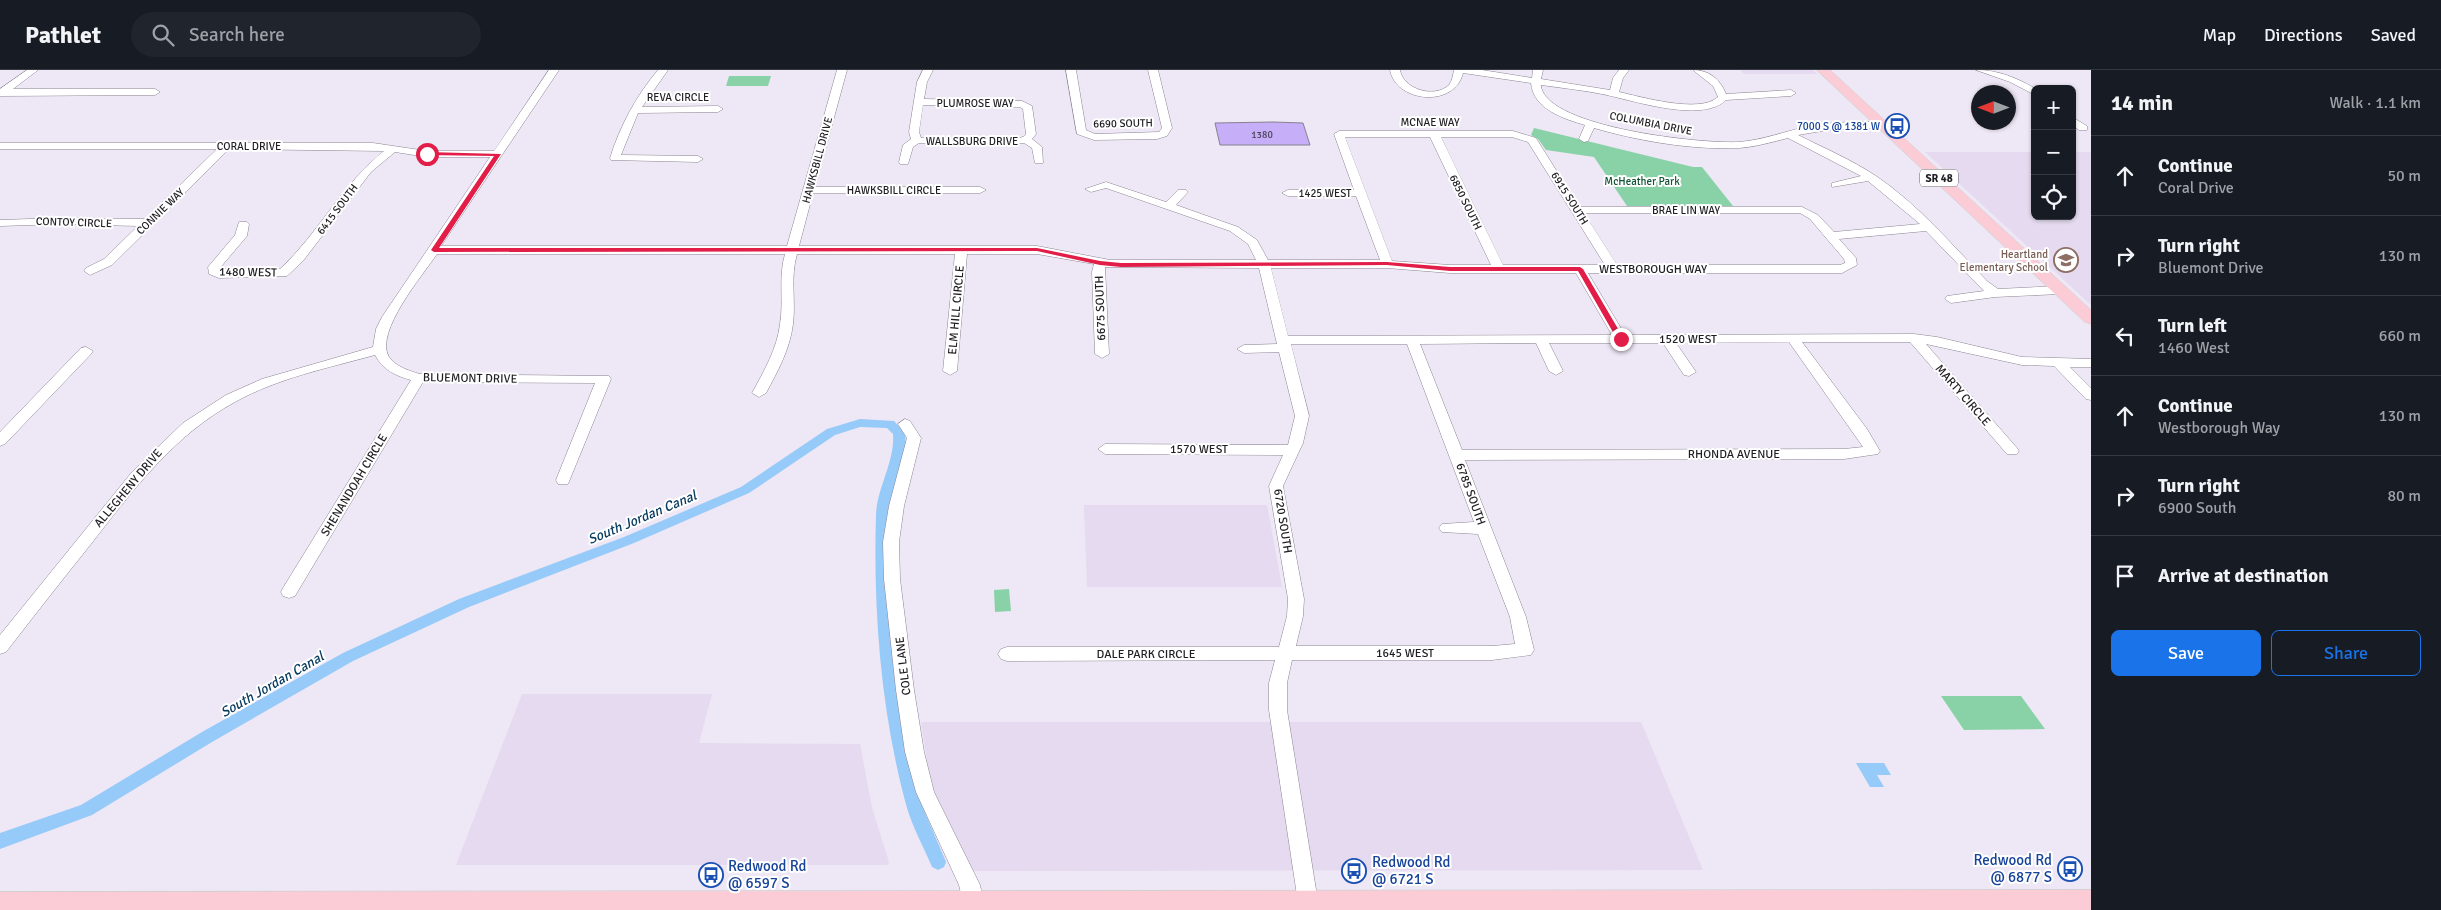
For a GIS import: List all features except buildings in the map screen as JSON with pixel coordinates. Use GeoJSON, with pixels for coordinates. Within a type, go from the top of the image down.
{"type":"FeatureCollection","features":[{"type":"Feature","properties":{"kind":"main road","name":"SR 48"},"geometry":{"type":"LineString","coordinates":[[1823,70],[2060,290],[2089,314]]}},
{"type":"Feature","properties":{"kind":"main road"},"geometry":{"type":"LineString","coordinates":[[0,904],[975,906],[1308,902],[2091,902]]}},
{"type":"Feature","properties":{"kind":"street"},"geometry":{"type":"LineString","coordinates":[[1,93],[33,70]]}},
{"type":"Feature","properties":{"kind":"street"},"geometry":{"type":"LineString","coordinates":[[379,350],[382,329],[554,70]]}},
{"type":"Feature","properties":{"kind":"street"},"geometry":{"type":"LineString","coordinates":[[663,70],[654,80],[637,110],[615,158],[698,159]]}},
{"type":"Feature","properties":{"kind":"street","name":"HAWKSBILL DRIVE"},"geometry":{"type":"LineString","coordinates":[[759,393],[779,354],[785,332],[787,309],[785,281],[808,190],[842,70]]}},
{"type":"Feature","properties":{"kind":"street","name":"WALLSBURG DRIVE"},"geometry":{"type":"LineString","coordinates":[[917,140],[914,132],[922,82],[928,70]]}},
{"type":"Feature","properties":{"kind":"street","name":"6690 SOUTH"},"geometry":{"type":"LineString","coordinates":[[1071,70],[1081,132],[1094,138],[1157,136],[1163,134],[1167,128],[1152,70]]}},
{"type":"Feature","properties":{"kind":"street"},"geometry":{"type":"LineString","coordinates":[[1395,70],[1400,83],[1408,89],[1432,93],[1451,89],[1456,82],[1459,70]]}},
{"type":"Feature","properties":{"kind":"street"},"geometry":{"type":"LineString","coordinates":[[1463,70],[1614,93],[1686,107],[1711,105],[1723,97],[1791,93]]}},
{"type":"Feature","properties":{"kind":"street"},"geometry":{"type":"LineString","coordinates":[[1536,81],[1538,70]]}},
{"type":"Feature","properties":{"kind":"street"},"geometry":{"type":"LineString","coordinates":[[1614,93],[1618,78],[1624,70]]}},
{"type":"Feature","properties":{"kind":"street"},"geometry":{"type":"LineString","coordinates":[[1698,70],[1717,84],[1723,97]]}},
{"type":"Feature","properties":{"kind":"street"},"geometry":{"type":"LineString","coordinates":[[1981,70],[2013,80],[2031,90]]}},
{"type":"Feature","properties":{"kind":"street","name":"COLUMBIA DRIVE"},"geometry":{"type":"LineString","coordinates":[[1536,81],[1538,94],[1549,106],[1566,115],[1591,123],[1660,139],[1702,145],[1754,143],[1825,127],[1882,125]]}},
{"type":"Feature","properties":{"kind":"street"},"geometry":{"type":"LineString","coordinates":[[1,93],[155,92]]}},
{"type":"Feature","properties":{"kind":"street","name":"PLUMROSE WAY"},"geometry":{"type":"LineString","coordinates":[[919,102],[1022,104],[1028,108],[1031,134],[1026,140]]}},
{"type":"Feature","properties":{"kind":"street","name":"REVA CIRCLE"},"geometry":{"type":"LineString","coordinates":[[637,110],[718,109]]}},
{"type":"Feature","properties":{"kind":"street"},"geometry":{"type":"LineString","coordinates":[[1584,140],[1591,123]]}},
{"type":"Feature","properties":{"kind":"street"},"geometry":{"type":"LineString","coordinates":[[2076,123],[2083,128]]}},
{"type":"Feature","properties":{"kind":"street","name":"MCNAE WAY"},"geometry":{"type":"LineString","coordinates":[[1361,193],[1339,134],[1521,135]]}},
{"type":"Feature","properties":{"kind":"street","name":"6850 SOUTH"},"geometry":{"type":"LineString","coordinates":[[1434,134],[1499,269]]}},
{"type":"Feature","properties":{"kind":"street"},"geometry":{"type":"LineString","coordinates":[[1790,134],[1870,177],[1897,198],[1983,284],[1995,293]]}},
{"type":"Feature","properties":{"kind":"street","name":"6915 SOUTH"},"geometry":{"type":"LineString","coordinates":[[1521,135],[1536,143],[1614,268]]}},
{"type":"Feature","properties":{"kind":"street","name":"WALLSBURG DRIVE"},"geometry":{"type":"LineString","coordinates":[[904,162],[908,145],[917,140],[929,142],[1014,142],[1026,140]]}},
{"type":"Feature","properties":{"kind":"street"},"geometry":{"type":"LineString","coordinates":[[1026,140],[1037,147],[1039,161]]}},
{"type":"Feature","properties":{"kind":"street","name":"CORAL DRIVE"},"geometry":{"type":"LineString","coordinates":[[0,146],[394,148],[427,154],[498,154]]}},
{"type":"Feature","properties":{"kind":"street","name":"CONNIE WAY"},"geometry":{"type":"LineString","coordinates":[[90,271],[108,262],[226,146]]}},
{"type":"Feature","properties":{"kind":"street","name":"6415 SOUTH"},"geometry":{"type":"LineString","coordinates":[[282,273],[299,258],[367,170],[394,148]]}},
{"type":"Feature","properties":{"kind":"street"},"geometry":{"type":"LineString","coordinates":[[1836,185],[1870,177]]}},
{"type":"Feature","properties":{"kind":"street","name":"6720 SOUTH"},"geometry":{"type":"LineString","coordinates":[[1090,189],[1106,185],[1245,235],[1258,248],[1264,264],[1302,416],[1300,435],[1276,486],[1296,598],[1295,616],[1278,683],[1278,710],[1308,902]]}},
{"type":"Feature","properties":{"kind":"street","name":"HAWKSBILL CIRCLE"},"geometry":{"type":"LineString","coordinates":[[808,190],[980,190]]}},
{"type":"Feature","properties":{"kind":"street"},"geometry":{"type":"LineString","coordinates":[[1168,206],[1182,192]]}},
{"type":"Feature","properties":{"kind":"street","name":"1425 WEST"},"geometry":{"type":"LineString","coordinates":[[1288,193],[1361,193]]}},
{"type":"Feature","properties":{"kind":"street"},"geometry":{"type":"LineString","coordinates":[[1361,193],[1387,264]]}},
{"type":"Feature","properties":{"kind":"street","name":"BRAE LIN WAY"},"geometry":{"type":"LineString","coordinates":[[1578,210],[1795,210]]}},
{"type":"Feature","properties":{"kind":"street","name":"WESTBOROUGH WAY"},"geometry":{"type":"LineString","coordinates":[[434,250],[1046,250],[1100,263],[1387,264],[1429,268],[1499,269],[1828,269],[1850,267],[1850,258],[1809,213],[1795,210]]}},
{"type":"Feature","properties":{"kind":"street","name":"CONTOY CIRCLE"},"geometry":{"type":"LineString","coordinates":[[0,223],[60,221],[148,223]]}},
{"type":"Feature","properties":{"kind":"street","name":"1480 WEST"},"geometry":{"type":"LineString","coordinates":[[243,224],[242,236],[214,267],[213,271],[219,274],[282,273]]}},
{"type":"Feature","properties":{"kind":"street"},"geometry":{"type":"LineString","coordinates":[[1830,236],[1927,227]]}},
{"type":"Feature","properties":{"kind":"street","name":"ELM HILL CIRCLE"},"geometry":{"type":"LineString","coordinates":[[950,371],[962,250]]}},
{"type":"Feature","properties":{"kind":"street","name":"6675 SOUTH"},"geometry":{"type":"LineString","coordinates":[[1100,263],[1098,272],[1102,354]]}},
{"type":"Feature","properties":{"kind":"street"},"geometry":{"type":"LineString","coordinates":[[1580,269],[1621,339]]}},
{"type":"Feature","properties":{"kind":"street"},"geometry":{"type":"LineString","coordinates":[[1951,299],[1995,293],[2060,290]]}},
{"type":"Feature","properties":{"kind":"street","name":"RHONDA AVENUE"},"geometry":{"type":"LineString","coordinates":[[1457,455],[1844,454],[1872,451],[1862,432],[1792,338]]}},
{"type":"Feature","properties":{"kind":"street","name":"1520 WEST"},"geometry":{"type":"LineString","coordinates":[[1244,348],[1284,344],[1412,339],[1914,338],[1937,341],[2014,359],[2059,363],[2091,363]]}},
{"type":"Feature","properties":{"kind":"street","name":"MARTY CIRCLE"},"geometry":{"type":"LineString","coordinates":[[1914,338],[2012,451]]}},
{"type":"Feature","properties":{"kind":"street","name":"6785 SOUTH"},"geometry":{"type":"LineString","coordinates":[[1412,339],[1518,617],[1525,650]]}},
{"type":"Feature","properties":{"kind":"street"},"geometry":{"type":"LineString","coordinates":[[1540,339],[1556,371]]}},
{"type":"Feature","properties":{"kind":"street"},"geometry":{"type":"LineString","coordinates":[[1667,339],[1689,372]]}},
{"type":"Feature","properties":{"kind":"street","name":"BLUEMONT DRIVE"},"geometry":{"type":"LineString","coordinates":[[379,350],[383,359],[396,371],[419,378],[604,379],[563,480]]}},
{"type":"Feature","properties":{"kind":"street","name":"ALLEGHENY DRIVE"},"geometry":{"type":"LineString","coordinates":[[0,647],[142,469],[179,432],[231,398],[259,385],[379,350]]}},
{"type":"Feature","properties":{"kind":"street"},"geometry":{"type":"LineString","coordinates":[[0,441],[86,351]]}},
{"type":"Feature","properties":{"kind":"street"},"geometry":{"type":"LineString","coordinates":[[2059,363],[2091,396]]}},
{"type":"Feature","properties":{"kind":"street","name":"SHENANDOAH CIRCLE"},"geometry":{"type":"LineString","coordinates":[[289,592],[419,378]]}},
{"type":"Feature","properties":{"kind":"street","name":"COLE LANE"},"geometry":{"type":"LineString","coordinates":[[905,424],[914,438],[910,462],[898,498],[892,531],[892,551],[896,608],[912,742],[925,793],[975,906]]}},
{"type":"Feature","properties":{"kind":"street","name":"1570 WEST"},"geometry":{"type":"LineString","coordinates":[[1105,449],[1293,450]]}},
{"type":"Feature","properties":{"kind":"street"},"geometry":{"type":"LineString","coordinates":[[1447,528],[1483,528]]}},
{"type":"Feature","properties":{"kind":"street","name":"1645 WEST"},"geometry":{"type":"LineString","coordinates":[[1285,653],[1492,653],[1525,650]]}},
{"type":"Feature","properties":{"kind":"street","name":"DALE PARK CIRCLE"},"geometry":{"type":"LineString","coordinates":[[1007,654],[1285,653]]}},
{"type":"Feature","properties":{"kind":"shaded area"},"geometry":{"type":"Polygon","coordinates":[[[1740,70],[1813,70],[1817,74],[1744,74],[1740,70]]]}},
{"type":"Feature","properties":{"kind":"shaded area","name":"Heartland Elementary School"},"geometry":{"type":"Polygon","coordinates":[[[1925,152],[2031,152],[2031,220],[2076,220],[2076,152],[2091,152],[2091,305],[1925,152]]]}},
{"type":"Feature","properties":{"kind":"shaded area"},"geometry":{"type":"Polygon","coordinates":[[[1084,505],[1267,505],[1282,587],[1087,587],[1084,505]]]}},
{"type":"Feature","properties":{"kind":"shaded area"},"geometry":{"type":"Polygon","coordinates":[[[522,694],[712,694],[699,743],[860,744],[872,808],[889,862],[887,865],[456,865],[522,694]]]}},
{"type":"Feature","properties":{"kind":"shaded area"},"geometry":{"type":"Polygon","coordinates":[[[921,722],[1641,722],[1703,870],[973,871],[932,794],[921,722]]]}},
{"type":"Feature","properties":{"kind":"green space"},"geometry":{"type":"Polygon","coordinates":[[[729,76],[771,76],[768,86],[726,86],[729,76]]]}},
{"type":"Feature","properties":{"kind":"green space","name":"McHeather Park"},"geometry":{"type":"Polygon","coordinates":[[[1534,128],[1693,167],[1702,167],[1733,206],[1627,206],[1594,157],[1546,150],[1538,139],[1531,135],[1534,128]]]}},
{"type":"Feature","properties":{"kind":"green space"},"geometry":{"type":"Polygon","coordinates":[[[1009,589],[1011,611],[995,612],[994,590],[1009,589]]]}},
{"type":"Feature","properties":{"kind":"green space"},"geometry":{"type":"Polygon","coordinates":[[[1941,696],[2021,696],[2045,729],[1964,730],[1941,696]]]}},
{"type":"Feature","properties":{"kind":"water"},"geometry":{"type":"Polygon","coordinates":[[[1856,763],[1884,763],[1891,775],[1877,775],[1884,787],[1870,787],[1856,763]]]}},
{"type":"Feature","properties":{"kind":"waterway","name":"South Jordan Canal"},"geometry":{"type":"LineString","coordinates":[[0,841],[86,810],[207,737],[348,657],[464,603],[629,540],[745,490],[831,432],[860,423],[890,424],[899,433],[900,446],[883,507],[881,571],[888,651],[897,736],[916,810],[938,862]]}},
{"type":"Feature","properties":{"kind":"place","name":"7000 S @ 1381 W"},"geometry":{"type":"Point","coordinates":[1897,126]}},
{"type":"Feature","properties":{"kind":"place","name":"Heartland Elementary School"},"geometry":{"type":"Point","coordinates":[2066,260]}},
{"type":"Feature","properties":{"kind":"place","name":"Redwood Rd @ 6877 S"},"geometry":{"type":"Point","coordinates":[2070,869]}},
{"type":"Feature","properties":{"kind":"place","name":"Redwood Rd @ 6721 S"},"geometry":{"type":"Point","coordinates":[1354,871]}},
{"type":"Feature","properties":{"kind":"place","name":"Redwood Rd @ 6597 S"},"geometry":{"type":"Point","coordinates":[711,875]}},
{"type":"Feature","properties":{"kind":"route"},"geometry":{"type":"LineString","coordinates":[[427,154],[498,154],[434,250],[1046,250],[1100,263],[1121,265],[1396,264],[1450,269],[1580,269],[1621,339]]}}]}
